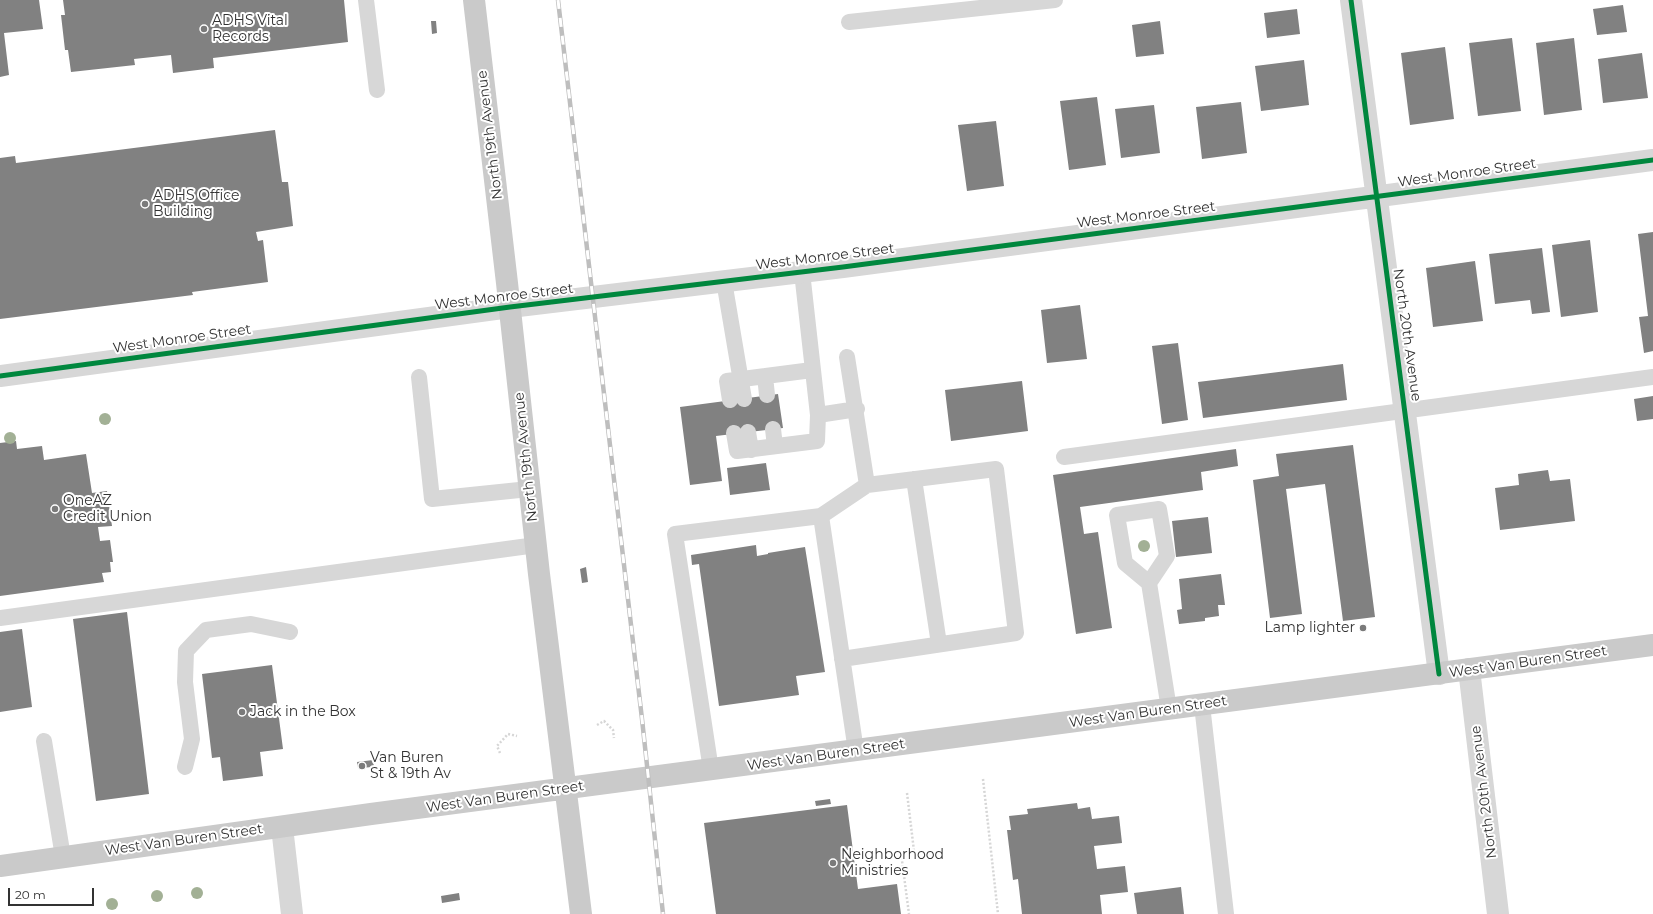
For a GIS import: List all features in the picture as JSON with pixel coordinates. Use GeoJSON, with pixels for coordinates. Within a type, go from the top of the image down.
{"type":"FeatureCollection","features":[{"type":"Feature","properties":{"kind":"main road","name":"North 19th Avenue"},"geometry":{"type":"LineString","coordinates":[[474,0],[557,730],[566,789],[581,914]]}},
{"type":"Feature","properties":{"kind":"main road","name":"West Van Buren Street"},"geometry":{"type":"LineString","coordinates":[[0,866],[856,750],[1653,645]]}},
{"type":"Feature","properties":{"kind":"street","name":"North 20th Avenue"},"geometry":{"type":"LineString","coordinates":[[1351,0],[1439,674]]}},
{"type":"Feature","properties":{"kind":"street","name":"West Monroe Street"},"geometry":{"type":"LineString","coordinates":[[0,376],[510,307],[802,272],[1653,160]]}},
{"type":"Feature","properties":{"kind":"street","name":"North 20th Avenue"},"geometry":{"type":"LineString","coordinates":[[1469,670],[1498,914]]}},
{"type":"Feature","properties":{"kind":"street"},"geometry":{"type":"LineString","coordinates":[[282,827],[292,914]]}},
{"type":"Feature","properties":{"kind":"lane"},"geometry":{"type":"LineString","coordinates":[[366,0],[378,90]]}},
{"type":"Feature","properties":{"kind":"lane"},"geometry":{"type":"LineString","coordinates":[[849,22],[1055,0]]}},
{"type":"Feature","properties":{"kind":"lane"},"geometry":{"type":"LineString","coordinates":[[756,449],[818,441],[818,415],[802,272]]}},
{"type":"Feature","properties":{"kind":"lane"},"geometry":{"type":"LineString","coordinates":[[724,281],[746,378],[748,398],[746,378]]}},
{"type":"Feature","properties":{"kind":"lane"},"geometry":{"type":"LineString","coordinates":[[847,357],[857,409],[868,485]]}},
{"type":"Feature","properties":{"kind":"lane"},"geometry":{"type":"LineString","coordinates":[[746,378],[812,370]]}},
{"type":"Feature","properties":{"kind":"lane"},"geometry":{"type":"LineString","coordinates":[[420,377],[432,499],[529,489]]}},
{"type":"Feature","properties":{"kind":"lane"},"geometry":{"type":"LineString","coordinates":[[1064,457],[1653,377]]}},
{"type":"Feature","properties":{"kind":"lane"},"geometry":{"type":"LineString","coordinates":[[818,415],[857,409]]}},
{"type":"Feature","properties":{"kind":"lane"},"geometry":{"type":"LineString","coordinates":[[756,449],[753,431],[756,449]]}},
{"type":"Feature","properties":{"kind":"lane"},"geometry":{"type":"LineString","coordinates":[[711,770],[674,534],[821,516],[868,485],[996,470],[1016,632],[842,659]]}},
{"type":"Feature","properties":{"kind":"lane"},"geometry":{"type":"LineString","coordinates":[[914,479],[938,644]]}},
{"type":"Feature","properties":{"kind":"lane"},"geometry":{"type":"LineString","coordinates":[[821,516],[856,750]]}},
{"type":"Feature","properties":{"kind":"lane"},"geometry":{"type":"LineString","coordinates":[[0,618],[536,545]]}},
{"type":"Feature","properties":{"kind":"lane"},"geometry":{"type":"LineString","coordinates":[[1149,583],[1168,709]]}},
{"type":"Feature","properties":{"kind":"lane"},"geometry":{"type":"LineString","coordinates":[[185,767],[192,739],[185,682],[186,651],[206,630],[251,624],[290,632]]}},
{"type":"Feature","properties":{"kind":"lane"},"geometry":{"type":"LineString","coordinates":[[1202,705],[1226,914]]}},
{"type":"Feature","properties":{"kind":"lane"},"geometry":{"type":"LineString","coordinates":[[44,741],[63,857]]}},
{"type":"Feature","properties":{"kind":"path"},"geometry":{"type":"LineString","coordinates":[[597,725],[604,720],[613,730],[614,738]]}},
{"type":"Feature","properties":{"kind":"path"},"geometry":{"type":"LineString","coordinates":[[500,753],[497,746],[508,734],[517,736]]}},
{"type":"Feature","properties":{"kind":"path"},"geometry":{"type":"LineString","coordinates":[[983,779],[998,914]]}},
{"type":"Feature","properties":{"kind":"path"},"geometry":{"type":"LineString","coordinates":[[907,793],[914,851],[901,853],[909,914]]}},
{"type":"Feature","properties":{"kind":"building"},"geometry":{"type":"Polygon","coordinates":[[[0,0],[39,0],[43,29],[4,33],[9,75],[0,77],[0,0]]]}},
{"type":"Feature","properties":{"kind":"building","name":"ADHS Vital Records"},"geometry":{"type":"Polygon","coordinates":[[[63,0],[344,0],[348,42],[213,58],[214,68],[173,73],[171,55],[134,59],[135,65],[71,72],[68,50],[65,50],[61,15],[65,15],[63,0]]]}},
{"type":"Feature","properties":{"kind":"building"},"geometry":{"type":"Polygon","coordinates":[[[1623,5],[1627,32],[1597,35],[1593,9],[1623,5]]]}},
{"type":"Feature","properties":{"kind":"building"},"geometry":{"type":"Polygon","coordinates":[[[1297,9],[1300,34],[1267,38],[1264,13],[1297,9]]]}},
{"type":"Feature","properties":{"kind":"building"},"geometry":{"type":"Polygon","coordinates":[[[431,21],[436,21],[437,33],[432,34],[431,21]]]}},
{"type":"Feature","properties":{"kind":"building"},"geometry":{"type":"Polygon","coordinates":[[[1160,21],[1164,54],[1136,57],[1132,25],[1160,21]]]}},
{"type":"Feature","properties":{"kind":"building"},"geometry":{"type":"Polygon","coordinates":[[[1512,38],[1521,111],[1478,116],[1469,43],[1512,38]]]}},
{"type":"Feature","properties":{"kind":"building"},"geometry":{"type":"Polygon","coordinates":[[[1574,38],[1582,110],[1544,115],[1536,43],[1574,38]]]}},
{"type":"Feature","properties":{"kind":"building"},"geometry":{"type":"Polygon","coordinates":[[[1445,47],[1454,119],[1410,125],[1401,53],[1445,47]]]}},
{"type":"Feature","properties":{"kind":"building"},"geometry":{"type":"Polygon","coordinates":[[[1642,53],[1648,98],[1603,103],[1598,59],[1642,53]]]}},
{"type":"Feature","properties":{"kind":"building"},"geometry":{"type":"Polygon","coordinates":[[[1304,60],[1309,105],[1261,111],[1255,66],[1304,60]]]}},
{"type":"Feature","properties":{"kind":"building"},"geometry":{"type":"Polygon","coordinates":[[[1097,97],[1106,165],[1069,170],[1060,101],[1097,97]]]}},
{"type":"Feature","properties":{"kind":"building"},"geometry":{"type":"Polygon","coordinates":[[[1241,102],[1247,153],[1202,159],[1196,107],[1241,102]]]}},
{"type":"Feature","properties":{"kind":"building"},"geometry":{"type":"Polygon","coordinates":[[[1154,105],[1160,153],[1121,158],[1115,109],[1154,105]]]}},
{"type":"Feature","properties":{"kind":"building"},"geometry":{"type":"Polygon","coordinates":[[[996,121],[1004,186],[967,191],[958,125],[996,121]]]}},
{"type":"Feature","properties":{"kind":"building","name":"ADHS Office Building"},"geometry":{"type":"Polygon","coordinates":[[[275,130],[282,182],[288,182],[293,226],[256,232],[258,241],[263,240],[268,282],[192,292],[193,295],[0,319],[0,158],[15,156],[16,163],[275,130]]]}},
{"type":"Feature","properties":{"kind":"building"},"geometry":{"type":"Polygon","coordinates":[[[1653,232],[1653,351],[1644,353],[1639,317],[1648,316],[1638,234],[1653,232]]]}},
{"type":"Feature","properties":{"kind":"building"},"geometry":{"type":"Polygon","coordinates":[[[1590,240],[1598,312],[1561,317],[1552,245],[1590,240]]]}},
{"type":"Feature","properties":{"kind":"building"},"geometry":{"type":"Polygon","coordinates":[[[1542,248],[1550,312],[1532,314],[1530,300],[1495,304],[1489,254],[1542,248]]]}},
{"type":"Feature","properties":{"kind":"building"},"geometry":{"type":"Polygon","coordinates":[[[1475,261],[1483,321],[1433,327],[1426,268],[1475,261]]]}},
{"type":"Feature","properties":{"kind":"building"},"geometry":{"type":"Polygon","coordinates":[[[1080,305],[1087,359],[1047,363],[1041,310],[1080,305]]]}},
{"type":"Feature","properties":{"kind":"building"},"geometry":{"type":"Polygon","coordinates":[[[1178,343],[1188,420],[1162,424],[1152,346],[1178,343]]]}},
{"type":"Feature","properties":{"kind":"building"},"geometry":{"type":"Polygon","coordinates":[[[1343,364],[1347,400],[1203,418],[1198,382],[1343,364]]]}},
{"type":"Feature","properties":{"kind":"building"},"geometry":{"type":"Polygon","coordinates":[[[1022,381],[1028,431],[951,441],[945,390],[1022,381]]]}},
{"type":"Feature","properties":{"kind":"building"},"geometry":{"type":"Polygon","coordinates":[[[778,394],[783,428],[716,436],[722,481],[690,485],[680,407],[778,394]]]}},
{"type":"Feature","properties":{"kind":"building"},"geometry":{"type":"Polygon","coordinates":[[[1653,396],[1653,419],[1637,421],[1634,399],[1653,396]]]}},
{"type":"Feature","properties":{"kind":"building","name":"OneAZ Credit Union"},"geometry":{"type":"Polygon","coordinates":[[[16,441],[17,449],[42,446],[44,460],[86,454],[92,493],[107,491],[112,526],[98,527],[100,541],[110,540],[113,562],[110,562],[111,572],[102,573],[104,582],[0,596],[0,443],[16,441]]]}},
{"type":"Feature","properties":{"kind":"building"},"geometry":{"type":"Polygon","coordinates":[[[1353,445],[1375,617],[1343,621],[1325,484],[1286,489],[1302,614],[1270,618],[1253,480],[1279,476],[1276,454],[1353,445]]]}},
{"type":"Feature","properties":{"kind":"building"},"geometry":{"type":"Polygon","coordinates":[[[1236,449],[1238,466],[1201,472],[1203,490],[1080,507],[1084,534],[1098,532],[1112,628],[1076,634],[1053,475],[1236,449]]]}},
{"type":"Feature","properties":{"kind":"building"},"geometry":{"type":"Polygon","coordinates":[[[766,463],[770,490],[730,495],[727,468],[766,463]]]}},
{"type":"Feature","properties":{"kind":"building"},"geometry":{"type":"Polygon","coordinates":[[[1548,470],[1550,481],[1570,479],[1575,521],[1500,530],[1495,488],[1519,485],[1518,474],[1548,470]]]}},
{"type":"Feature","properties":{"kind":"building"},"geometry":{"type":"Polygon","coordinates":[[[1208,517],[1212,553],[1176,557],[1172,521],[1208,517]]]}},
{"type":"Feature","properties":{"kind":"building"},"geometry":{"type":"Polygon","coordinates":[[[756,545],[757,556],[805,547],[825,672],[796,676],[799,695],[719,706],[699,564],[692,565],[691,555],[756,545]]]}},
{"type":"Feature","properties":{"kind":"building"},"geometry":{"type":"Polygon","coordinates":[[[586,567],[588,582],[582,583],[580,569],[586,567]]]}},
{"type":"Feature","properties":{"kind":"building"},"geometry":{"type":"Polygon","coordinates":[[[1221,574],[1225,605],[1218,605],[1219,616],[1205,618],[1205,621],[1179,624],[1177,610],[1182,609],[1179,579],[1221,574]]]}},
{"type":"Feature","properties":{"kind":"building"},"geometry":{"type":"Polygon","coordinates":[[[127,612],[149,794],[96,801],[73,619],[127,612]]]}},
{"type":"Feature","properties":{"kind":"building"},"geometry":{"type":"Polygon","coordinates":[[[22,629],[32,707],[0,712],[0,632],[22,629]]]}},
{"type":"Feature","properties":{"kind":"building","name":"Jack in the Box"},"geometry":{"type":"Polygon","coordinates":[[[272,665],[283,749],[260,752],[263,776],[223,781],[220,757],[212,758],[202,674],[272,665]]]}},
{"type":"Feature","properties":{"kind":"building"},"geometry":{"type":"Polygon","coordinates":[[[373,760],[374,767],[358,768],[357,762],[373,760]]]}},
{"type":"Feature","properties":{"kind":"building"},"geometry":{"type":"Polygon","coordinates":[[[830,799],[831,804],[816,806],[815,801],[830,799]]]}},
{"type":"Feature","properties":{"kind":"building"},"geometry":{"type":"Polygon","coordinates":[[[1077,803],[1078,809],[1090,807],[1092,819],[1119,816],[1122,843],[1094,846],[1097,869],[1125,866],[1128,892],[1100,895],[1102,914],[1022,914],[1018,879],[1013,880],[1007,830],[1011,830],[1009,816],[1028,814],[1027,809],[1077,803]]]}},
{"type":"Feature","properties":{"kind":"building"},"geometry":{"type":"Polygon","coordinates":[[[847,805],[858,889],[897,884],[901,914],[716,914],[704,823],[847,805]]]}},
{"type":"Feature","properties":{"kind":"building"},"geometry":{"type":"Polygon","coordinates":[[[1181,887],[1184,914],[1137,914],[1134,893],[1181,887]]]}},
{"type":"Feature","properties":{"kind":"building"},"geometry":{"type":"Polygon","coordinates":[[[459,893],[460,900],[442,903],[441,896],[459,893]]]}},
{"type":"Feature","properties":{"kind":"railway"},"geometry":{"type":"LineString","coordinates":[[558,0],[642,719],[663,914]]}},
{"type":"Feature","properties":{"kind":"cycle path"},"geometry":{"type":"LineString","coordinates":[[1351,0],[1439,674]]}},
{"type":"Feature","properties":{"kind":"cycle path"},"geometry":{"type":"LineString","coordinates":[[0,376],[510,307],[843,267],[1653,160]]}},
{"type":"Feature","properties":{"kind":"place","name":"ADHS Vital Records"},"geometry":{"type":"Point","coordinates":[204,29]}},
{"type":"Feature","properties":{"kind":"place","name":"ADHS Office Building"},"geometry":{"type":"Point","coordinates":[145,204]}},
{"type":"Feature","properties":{"kind":"place","name":"OneAZ Credit Union"},"geometry":{"type":"Point","coordinates":[55,509]}},
{"type":"Feature","properties":{"kind":"place","name":"Lamp lighter"},"geometry":{"type":"Point","coordinates":[1363,628]}},
{"type":"Feature","properties":{"kind":"place","name":"Jack in the Box"},"geometry":{"type":"Point","coordinates":[242,712]}},
{"type":"Feature","properties":{"kind":"place","name":"Van Buren St & 19th Av"},"geometry":{"type":"Point","coordinates":[362,766]}},
{"type":"Feature","properties":{"kind":"place","name":"Neighborhood Ministries"},"geometry":{"type":"Point","coordinates":[833,863]}}]}
